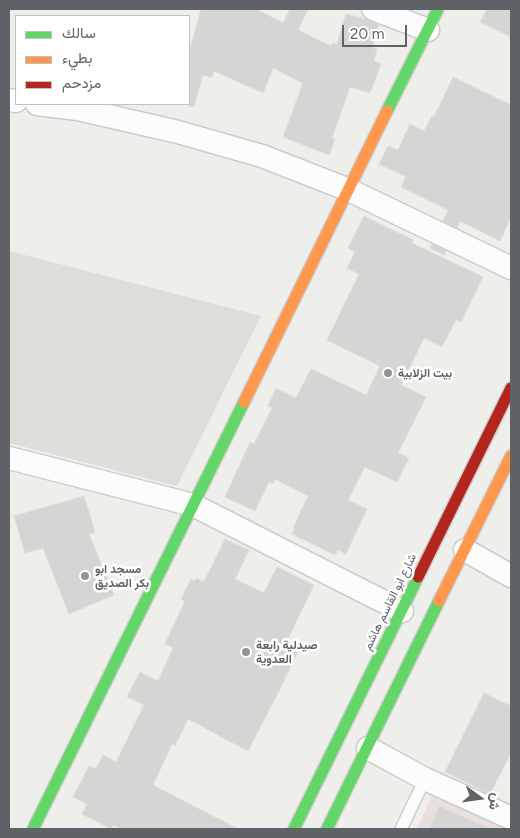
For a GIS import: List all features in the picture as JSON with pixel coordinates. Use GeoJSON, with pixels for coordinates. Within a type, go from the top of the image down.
{"type":"FeatureCollection","features":[{"type":"Feature","properties":{"kind":"street"},"geometry":{"type":"LineString","coordinates":[[373,9],[428,30]]}},
{"type":"Feature","properties":{"kind":"street"},"geometry":{"type":"LineString","coordinates":[[33,829],[438,9]]}},
{"type":"Feature","properties":{"kind":"street"},"geometry":{"type":"LineString","coordinates":[[45,105],[78,109],[206,140],[262,156],[349,190],[511,268]]}},
{"type":"Feature","properties":{"kind":"street","name":"شارع ابو القاسم هاشم"},"geometry":{"type":"LineString","coordinates":[[294,829],[511,388]]}},
{"type":"Feature","properties":{"kind":"street"},"geometry":{"type":"LineString","coordinates":[[327,829],[511,456]]}},
{"type":"Feature","properties":{"kind":"street"},"geometry":{"type":"LineString","coordinates":[[9,458],[193,505],[402,611]]}},
{"type":"Feature","properties":{"kind":"street"},"geometry":{"type":"LineString","coordinates":[[465,550],[511,576]]}},
{"type":"Feature","properties":{"kind":"street"},"geometry":{"type":"LineString","coordinates":[[368,748],[425,779],[511,818]]}},
{"type":"Feature","properties":{"kind":"lane"},"geometry":{"type":"LineString","coordinates":[[400,829],[425,779]]}},
{"type":"Feature","properties":{"kind":"shaded area"},"geometry":{"type":"Polygon","coordinates":[[[9,251],[261,316],[177,486],[9,443],[9,251]]]}},
{"type":"Feature","properties":{"kind":"shaded area"},"geometry":{"type":"Polygon","coordinates":[[[434,792],[511,829],[417,829],[434,792]]]}},
{"type":"Feature","properties":{"kind":"building"},"geometry":{"type":"Polygon","coordinates":[[[201,9],[256,9],[283,23],[290,9],[308,9],[298,30],[331,46],[332,43],[337,44],[346,14],[366,19],[379,25],[372,48],[377,49],[374,61],[381,64],[370,93],[350,87],[332,138],[335,139],[329,155],[283,137],[303,83],[273,68],[263,93],[214,71],[212,78],[203,75],[194,107],[189,106],[190,49],[201,9]]]}},
{"type":"Feature","properties":{"kind":"building"},"geometry":{"type":"Polygon","coordinates":[[[487,9],[511,9],[511,37],[480,22],[487,9]]]}},
{"type":"Feature","properties":{"kind":"building"},"geometry":{"type":"Polygon","coordinates":[[[453,77],[511,105],[511,217],[500,241],[460,221],[457,228],[443,221],[448,210],[401,187],[406,177],[379,164],[388,146],[398,150],[410,124],[424,131],[432,116],[434,117],[453,77]]]}},
{"type":"Feature","properties":{"kind":"building"},"geometry":{"type":"Polygon","coordinates":[[[364,216],[413,240],[412,243],[483,277],[461,322],[456,320],[442,347],[424,338],[401,385],[426,397],[398,453],[409,458],[397,482],[365,467],[348,500],[367,509],[346,554],[338,550],[335,555],[292,534],[308,496],[275,479],[273,484],[269,482],[255,511],[225,497],[250,442],[254,444],[272,408],[268,406],[276,388],[296,398],[311,369],[366,395],[380,366],[327,340],[359,274],[347,268],[355,252],[348,248],[364,216]]]}},
{"type":"Feature","properties":{"kind":"building"},"geometry":{"type":"Polygon","coordinates":[[[432,244],[446,251],[444,255],[430,248],[432,244]]]}},
{"type":"Feature","properties":{"kind":"building"},"geometry":{"type":"Polygon","coordinates":[[[84,496],[95,532],[89,534],[114,595],[69,614],[43,548],[25,553],[14,516],[84,496]]]}},
{"type":"Feature","properties":{"kind":"building"},"geometry":{"type":"Polygon","coordinates":[[[225,539],[249,550],[235,579],[264,593],[277,567],[314,585],[286,643],[299,649],[248,751],[188,719],[175,746],[172,744],[153,785],[238,829],[122,829],[114,825],[111,829],[82,814],[87,804],[73,797],[89,766],[96,769],[103,755],[116,762],[144,705],[127,697],[140,672],[158,681],[173,648],[165,644],[185,601],[181,599],[191,579],[195,581],[196,578],[204,582],[225,539]]]}},
{"type":"Feature","properties":{"kind":"building"},"geometry":{"type":"Polygon","coordinates":[[[484,693],[511,706],[511,753],[490,794],[445,772],[484,693]]]}},
{"type":"Feature","properties":{"kind":"building"},"geometry":{"type":"Polygon","coordinates":[[[439,806],[490,829],[430,829],[439,806]]]}},
{"type":"Feature","properties":{"kind":"traffic: fast"},"geometry":{"type":"LineString","coordinates":[[387,111],[438,9]]}},
{"type":"Feature","properties":{"kind":"traffic: fast"},"geometry":{"type":"LineString","coordinates":[[33,829],[244,402]]}},
{"type":"Feature","properties":{"kind":"traffic: fast"},"geometry":{"type":"LineString","coordinates":[[294,829],[418,577]]}},
{"type":"Feature","properties":{"kind":"traffic: fast"},"geometry":{"type":"LineString","coordinates":[[327,829],[439,601]]}},
{"type":"Feature","properties":{"kind":"traffic: slow"},"geometry":{"type":"LineString","coordinates":[[244,402],[387,111]]}},
{"type":"Feature","properties":{"kind":"traffic: slow"},"geometry":{"type":"LineString","coordinates":[[439,601],[511,456]]}},
{"type":"Feature","properties":{"kind":"traffic: jam"},"geometry":{"type":"LineString","coordinates":[[418,577],[511,388]]}},
{"type":"Feature","properties":{"kind":"place","name":"بيت الزلابية"},"geometry":{"type":"Point","coordinates":[388,373]}},
{"type":"Feature","properties":{"kind":"place","name":"مسجد ابو بكر الصديق"},"geometry":{"type":"Point","coordinates":[85,576]}},
{"type":"Feature","properties":{"kind":"place","name":"صيدلية رابعة العدوية"},"geometry":{"type":"Point","coordinates":[246,652]}}]}
